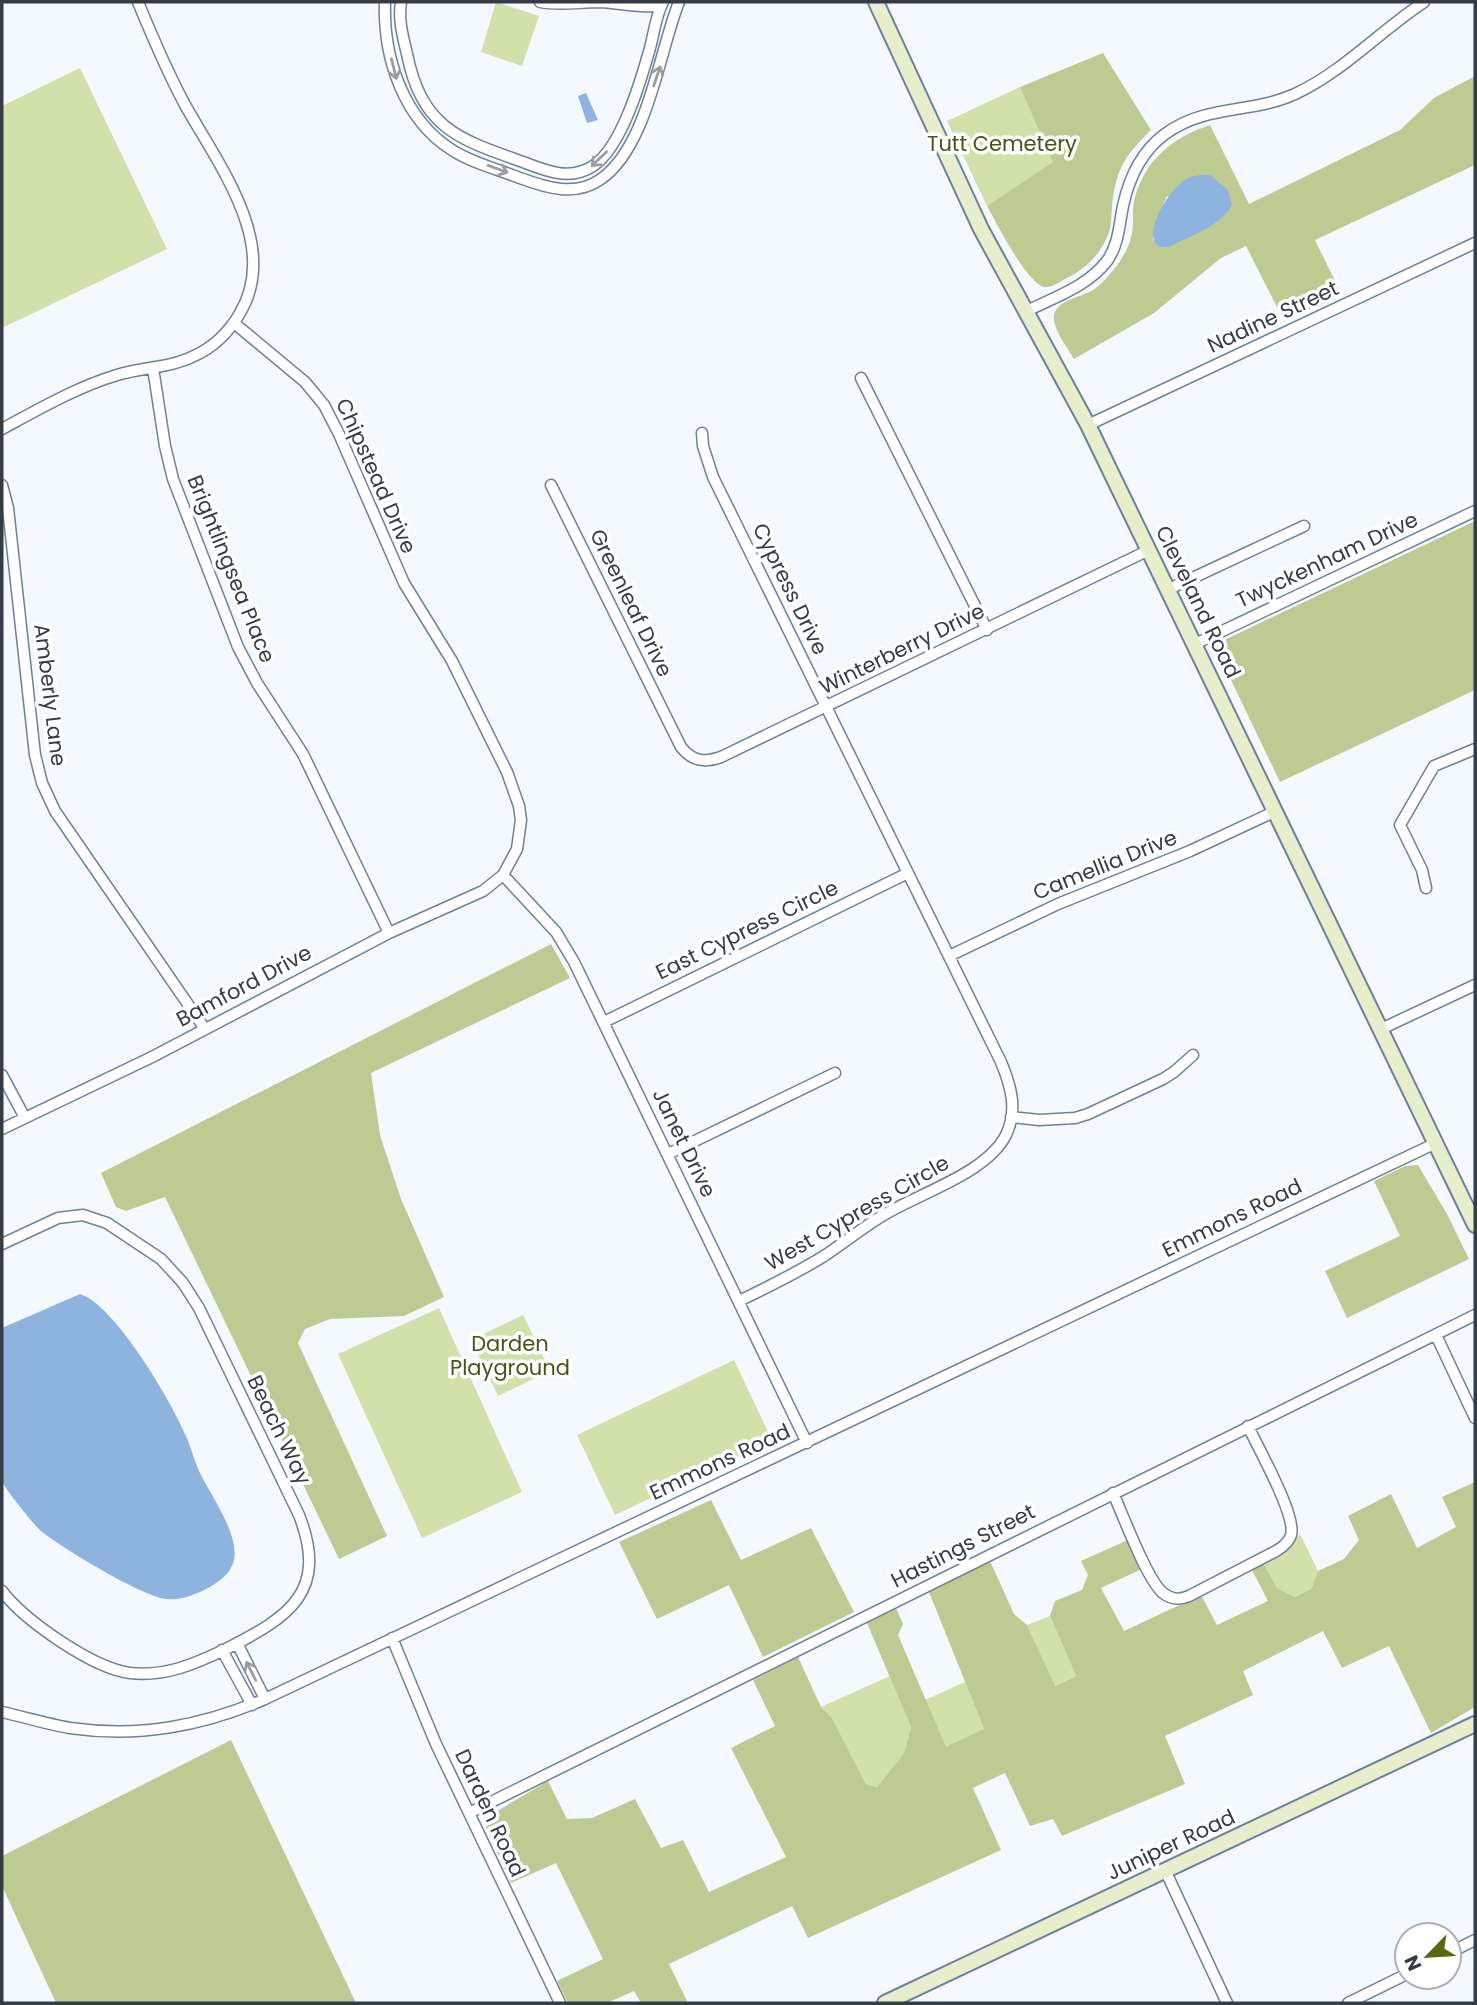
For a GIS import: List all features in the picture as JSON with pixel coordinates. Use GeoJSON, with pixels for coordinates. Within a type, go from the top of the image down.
{"type":"FeatureCollection","features":[{"type":"Feature","properties":{"kind":"main road","name":"Cleveland Road"},"geometry":{"type":"LineString","coordinates":[[876,2],[970,205],[1088,425],[1475,1225]]}},
{"type":"Feature","properties":{"kind":"main road","name":"Juniper Road"},"geometry":{"type":"LineString","coordinates":[[885,2003],[1475,1724]]}},
{"type":"Feature","properties":{"kind":"street"},"geometry":{"type":"LineString","coordinates":[[2,429],[102,380],[127,372],[170,365],[195,356],[216,342],[234,323],[244,307],[251,280],[253,254],[249,227],[224,174],[183,100],[138,2]]}},
{"type":"Feature","properties":{"kind":"street"},"geometry":{"type":"LineString","coordinates":[[385,2],[386,27],[398,83],[414,114],[423,125],[437,139],[465,157],[543,186],[569,190],[593,184],[603,178],[614,167],[628,145],[658,74],[680,2]]}},
{"type":"Feature","properties":{"kind":"street"},"geometry":{"type":"LineString","coordinates":[[401,2],[400,21],[412,79],[419,95],[436,118],[466,141],[546,171],[573,174],[594,166],[611,146],[621,128],[640,80],[659,3],[636,8],[616,3],[558,5],[540,2]]}},
{"type":"Feature","properties":{"kind":"street"},"geometry":{"type":"LineString","coordinates":[[1027,311],[1082,284],[1107,261],[1116,246],[1123,206],[1133,174],[1149,148],[1164,134],[1213,111],[1260,106],[1298,92],[1345,64],[1424,2]]}},
{"type":"Feature","properties":{"kind":"street","name":"Nadine Street"},"geometry":{"type":"LineString","coordinates":[[1088,425],[1475,243]]}},
{"type":"Feature","properties":{"kind":"street","name":"Chipstead Drive"},"geometry":{"type":"LineString","coordinates":[[234,323],[300,377],[324,405],[358,473],[404,583],[465,685],[507,772],[519,806],[521,820],[517,849],[503,875]]}},
{"type":"Feature","properties":{"kind":"street","name":"Brightlingsea Place"},"geometry":{"type":"LineString","coordinates":[[153,368],[173,479],[238,647],[257,683],[303,754],[389,933]]}},
{"type":"Feature","properties":{"kind":"street"},"geometry":{"type":"LineString","coordinates":[[861,378],[987,630]]}},
{"type":"Feature","properties":{"kind":"street","name":"Cypress Drive"},"geometry":{"type":"LineString","coordinates":[[702,433],[703,446],[713,477],[1009,1080],[1012,1116]]}},
{"type":"Feature","properties":{"kind":"street","name":"Amberly Lane"},"geometry":{"type":"LineString","coordinates":[[2,485],[8,508],[36,755],[42,782],[64,825],[205,1029]]}},
{"type":"Feature","properties":{"kind":"street","name":"Greenleaf Drive"},"geometry":{"type":"LineString","coordinates":[[551,485],[676,738]]}},
{"type":"Feature","properties":{"kind":"street","name":"Twyckenham Drive"},"geometry":{"type":"LineString","coordinates":[[1195,644],[1475,512]]}},
{"type":"Feature","properties":{"kind":"street"},"geometry":{"type":"LineString","coordinates":[[1168,589],[1304,526]]}},
{"type":"Feature","properties":{"kind":"street","name":"Winterberry Drive"},"geometry":{"type":"LineString","coordinates":[[676,738],[694,759],[712,760],[1149,550]]}},
{"type":"Feature","properties":{"kind":"street"},"geometry":{"type":"LineString","coordinates":[[1426,888],[1422,870],[1400,825],[1434,766],[1475,749]]}},
{"type":"Feature","properties":{"kind":"street","name":"Camellia Drive"},"geometry":{"type":"LineString","coordinates":[[949,956],[1058,904],[1190,851],[1276,811]]}},
{"type":"Feature","properties":{"kind":"street","name":"East Cypress Circle"},"geometry":{"type":"LineString","coordinates":[[604,1022],[908,873]]}},
{"type":"Feature","properties":{"kind":"street","name":"Bamford Drive"},"geometry":{"type":"LineString","coordinates":[[2,1129],[205,1029],[389,933],[483,891],[503,875]]}},
{"type":"Feature","properties":{"kind":"street","name":"Janet Drive"},"geometry":{"type":"LineString","coordinates":[[503,875],[556,932],[574,962],[807,1443]]}},
{"type":"Feature","properties":{"kind":"street"},"geometry":{"type":"LineString","coordinates":[[1381,1029],[1475,985]]}},
{"type":"Feature","properties":{"kind":"street"},"geometry":{"type":"LineString","coordinates":[[1012,1116],[1058,1121],[1088,1114],[1163,1079],[1193,1055]]}},
{"type":"Feature","properties":{"kind":"street"},"geometry":{"type":"LineString","coordinates":[[668,1154],[835,1073]]}},
{"type":"Feature","properties":{"kind":"street"},"geometry":{"type":"LineString","coordinates":[[2,1076],[25,1118]]}},
{"type":"Feature","properties":{"kind":"street","name":"West Cypress Circle"},"geometry":{"type":"LineString","coordinates":[[739,1301],[826,1255],[909,1200],[985,1161],[1006,1135],[1012,1116]]}},
{"type":"Feature","properties":{"kind":"street","name":"Emmons Road"},"geometry":{"type":"LineString","coordinates":[[2,1712],[70,1728],[133,1732],[192,1725],[222,1717],[807,1443],[1436,1143]]}},
{"type":"Feature","properties":{"kind":"street","name":"Beach Way"},"geometry":{"type":"LineString","coordinates":[[2,1244],[52,1220],[71,1215],[98,1219],[161,1259],[183,1283],[195,1302],[305,1530],[309,1554],[300,1594],[276,1622],[222,1650],[166,1672],[130,1673],[85,1656],[30,1619],[2,1591]]}},
{"type":"Feature","properties":{"kind":"street","name":"Hastings Street"},"geometry":{"type":"LineString","coordinates":[[469,1813],[1475,1315]]}},
{"type":"Feature","properties":{"kind":"street"},"geometry":{"type":"LineString","coordinates":[[1436,1335],[1475,1418]]}},
{"type":"Feature","properties":{"kind":"street"},"geometry":{"type":"LineString","coordinates":[[1113,1493],[1151,1576],[1165,1595],[1176,1599],[1189,1596],[1276,1551],[1286,1543],[1292,1533],[1288,1510],[1248,1426]]}},
{"type":"Feature","properties":{"kind":"street","name":"Darden Road"},"geometry":{"type":"LineString","coordinates":[[392,1638],[436,1744],[559,2003]]}},
{"type":"Feature","properties":{"kind":"street"},"geometry":{"type":"LineString","coordinates":[[237,1643],[265,1699]]}},
{"type":"Feature","properties":{"kind":"street"},"geometry":{"type":"LineString","coordinates":[[222,1650],[252,1705]]}},
{"type":"Feature","properties":{"kind":"street"},"geometry":{"type":"LineString","coordinates":[[1166,1870],[1227,2003]]}},
{"type":"Feature","properties":{"kind":"street"},"geometry":{"type":"LineString","coordinates":[[1348,2003],[1393,1980]]}},
{"type":"Feature","properties":{"kind":"green space"},"geometry":{"type":"Polygon","coordinates":[[[496,2],[539,16],[522,66],[481,52],[496,2]]]}},
{"type":"Feature","properties":{"kind":"green space"},"geometry":{"type":"Polygon","coordinates":[[[1103,53],[1151,130],[1134,148],[1119,172],[1110,230],[1101,249],[1077,272],[1046,287],[1031,277],[1022,266],[987,206],[1053,162],[1020,87],[1103,53]]]}},
{"type":"Feature","properties":{"kind":"green space"},"geometry":{"type":"Polygon","coordinates":[[[80,68],[167,249],[2,328],[2,106],[80,68]]]}},
{"type":"Feature","properties":{"kind":"green space"},"geometry":{"type":"Polygon","coordinates":[[[1475,76],[1475,165],[1315,240],[1342,295],[1284,321],[1246,246],[1221,258],[1154,313],[1074,359],[1055,326],[1056,310],[1065,302],[1095,288],[1120,261],[1131,239],[1134,201],[1139,186],[1153,162],[1172,144],[1210,125],[1249,204],[1400,130],[1434,98],[1475,76]],[[1167,196],[1156,221],[1153,240],[1168,247],[1216,222],[1167,196]]]}},
{"type":"Feature","properties":{"kind":"green space","name":"Tutt Cemetery"},"geometry":{"type":"Polygon","coordinates":[[[1020,87],[1054,162],[987,206],[947,121],[1020,87]]]}},
{"type":"Feature","properties":{"kind":"green space"},"geometry":{"type":"Polygon","coordinates":[[[1475,521],[1475,690],[1280,782],[1218,653],[1220,642],[1475,521]]]}},
{"type":"Feature","properties":{"kind":"green space"},"geometry":{"type":"Polygon","coordinates":[[[551,944],[570,978],[371,1073],[380,1135],[401,1199],[444,1297],[404,1316],[330,1319],[305,1329],[298,1343],[387,1536],[339,1559],[165,1197],[126,1211],[116,1207],[101,1173],[551,944]]]}},
{"type":"Feature","properties":{"kind":"green space"},"geometry":{"type":"Polygon","coordinates":[[[1418,1165],[1447,1214],[1469,1259],[1347,1318],[1325,1271],[1400,1236],[1374,1181],[1405,1166],[1418,1165]]]}},
{"type":"Feature","properties":{"kind":"green space"},"geometry":{"type":"Polygon","coordinates":[[[439,1308],[522,1492],[422,1538],[338,1354],[439,1308]]]}},
{"type":"Feature","properties":{"kind":"green space","name":"Darden Playground"},"geometry":{"type":"Polygon","coordinates":[[[523,1315],[550,1371],[498,1396],[471,1340],[523,1315]]]}},
{"type":"Feature","properties":{"kind":"green space"},"geometry":{"type":"Polygon","coordinates":[[[734,1360],[772,1440],[615,1515],[577,1435],[734,1360]]]}},
{"type":"Feature","properties":{"kind":"green space"},"geometry":{"type":"Polygon","coordinates":[[[1475,1482],[1475,1707],[1431,1733],[1389,1646],[1342,1668],[1323,1631],[1243,1671],[1253,1695],[1165,1736],[1185,1784],[1062,1836],[1053,1819],[1030,1826],[1005,1773],[973,1788],[1001,1850],[808,1938],[792,1906],[669,1964],[688,2003],[641,2003],[634,1991],[607,2003],[568,2003],[557,1981],[603,1959],[556,1863],[511,1883],[486,1827],[487,1817],[548,1781],[567,1819],[592,1818],[635,1799],[661,1848],[683,1840],[709,1892],[786,1857],[731,1748],[775,1726],[753,1680],[798,1657],[821,1707],[832,1718],[866,1784],[877,1787],[904,1753],[911,1727],[867,1623],[896,1608],[903,1624],[898,1635],[946,1747],[984,1729],[929,1592],[990,1561],[1014,1614],[1027,1625],[1055,1686],[1076,1676],[1050,1616],[1055,1601],[1082,1590],[1088,1575],[1081,1561],[1128,1540],[1142,1569],[1101,1588],[1124,1631],[1201,1595],[1217,1625],[1268,1601],[1252,1570],[1264,1564],[1277,1588],[1295,1597],[1311,1589],[1318,1571],[1344,1559],[1359,1540],[1348,1516],[1391,1494],[1417,1548],[1456,1527],[1442,1497],[1475,1482]]]}},
{"type":"Feature","properties":{"kind":"green space"},"geometry":{"type":"Polygon","coordinates":[[[711,1500],[741,1560],[811,1528],[854,1612],[763,1657],[729,1585],[657,1619],[619,1542],[711,1500]]]}},
{"type":"Feature","properties":{"kind":"green space"},"geometry":{"type":"Polygon","coordinates":[[[1300,1534],[1318,1571],[1311,1589],[1295,1597],[1277,1588],[1264,1564],[1286,1551],[1300,1534]]]}},
{"type":"Feature","properties":{"kind":"green space"},"geometry":{"type":"Polygon","coordinates":[[[1050,1616],[1076,1676],[1054,1686],[1027,1625],[1050,1616]]]}},
{"type":"Feature","properties":{"kind":"green space"},"geometry":{"type":"Polygon","coordinates":[[[890,1676],[911,1727],[904,1753],[877,1787],[866,1784],[832,1718],[821,1707],[890,1676]]]}},
{"type":"Feature","properties":{"kind":"green space"},"geometry":{"type":"Polygon","coordinates":[[[965,1682],[984,1729],[946,1748],[925,1700],[965,1682]]]}},
{"type":"Feature","properties":{"kind":"green space"},"geometry":{"type":"Polygon","coordinates":[[[231,1740],[356,2003],[56,2003],[2,1886],[2,1856],[231,1740]]]}},
{"type":"Feature","properties":{"kind":"water"},"geometry":{"type":"Polygon","coordinates":[[[586,93],[598,120],[587,123],[578,96],[586,93]]]}},
{"type":"Feature","properties":{"kind":"water"},"geometry":{"type":"Polygon","coordinates":[[[1210,175],[1228,190],[1232,205],[1227,213],[1195,235],[1169,247],[1159,246],[1154,240],[1157,217],[1173,191],[1193,176],[1210,175]]]}},
{"type":"Feature","properties":{"kind":"water"},"geometry":{"type":"Polygon","coordinates":[[[80,1294],[94,1302],[125,1334],[155,1379],[179,1421],[199,1471],[230,1532],[234,1545],[231,1568],[220,1580],[193,1595],[174,1599],[154,1596],[83,1559],[41,1531],[2,1481],[2,1328],[80,1294]]]}}]}
